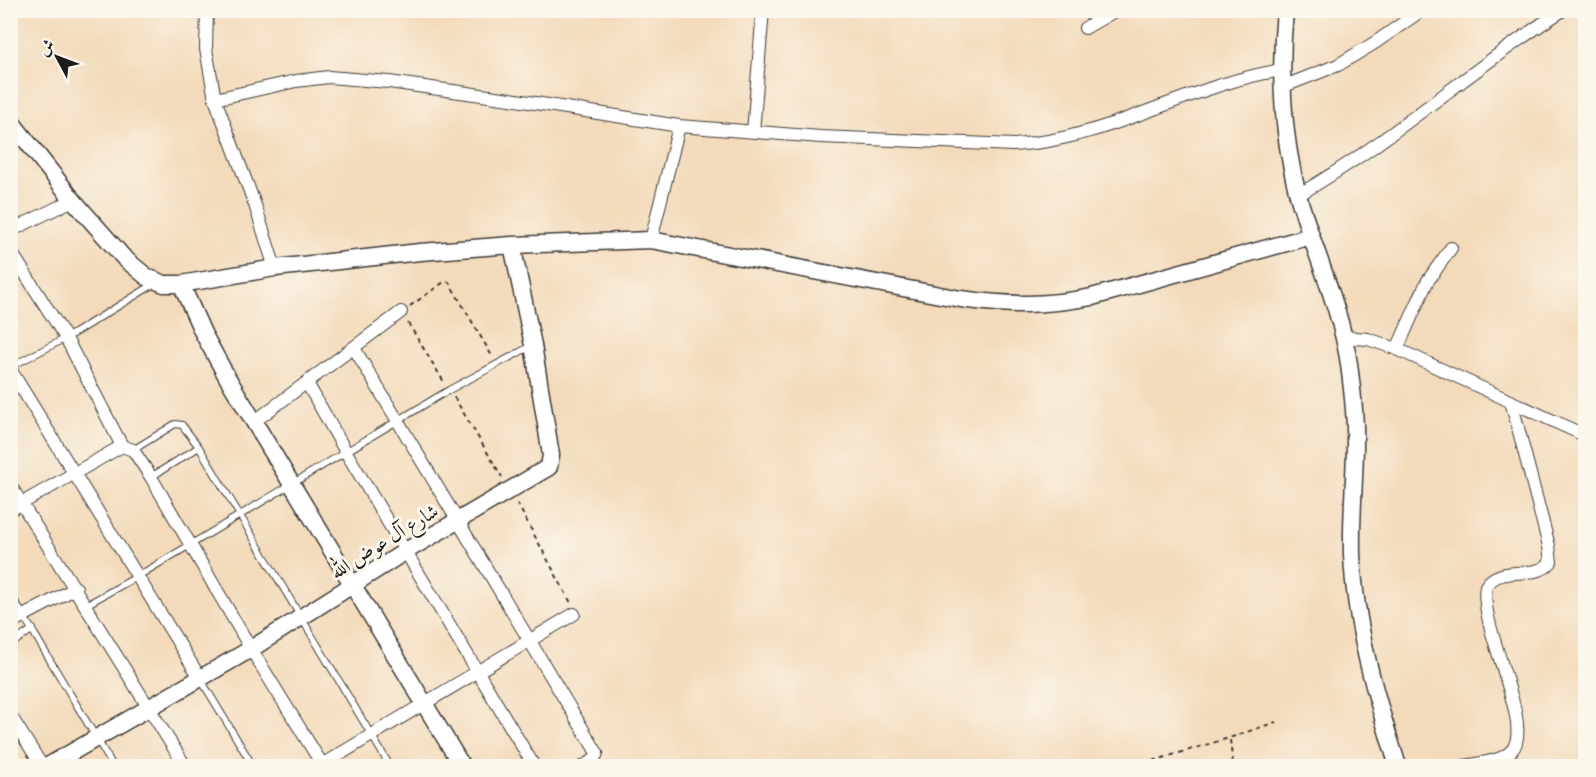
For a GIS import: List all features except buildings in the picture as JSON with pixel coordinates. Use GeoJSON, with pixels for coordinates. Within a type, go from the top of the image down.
{"type":"FeatureCollection","features":[{"type":"Feature","properties":{"kind":"street"},"geometry":{"type":"LineString","coordinates":[[207,10],[207,61],[215,99],[255,205],[275,268]]}},
{"type":"Feature","properties":{"kind":"street"},"geometry":{"type":"LineString","coordinates":[[753,132],[763,10]]}},
{"type":"Feature","properties":{"kind":"street"},"geometry":{"type":"LineString","coordinates":[[1085,28],[1116,10]]}},
{"type":"Feature","properties":{"kind":"street"},"geometry":{"type":"LineString","coordinates":[[1285,10],[1282,70],[1284,131],[1298,195],[1334,301],[1344,338],[1352,393],[1355,438],[1352,556],[1357,603],[1369,668],[1398,766]]}},
{"type":"Feature","properties":{"kind":"street"},"geometry":{"type":"LineString","coordinates":[[1282,87],[1338,65],[1422,10]]}},
{"type":"Feature","properties":{"kind":"street"},"geometry":{"type":"LineString","coordinates":[[1298,195],[1359,158],[1563,10]]}},
{"type":"Feature","properties":{"kind":"street"},"geometry":{"type":"LineString","coordinates":[[215,99],[286,83],[328,77],[389,82],[679,126],[821,137],[996,144],[1038,143],[1114,124],[1240,80],[1282,70]]}},
{"type":"Feature","properties":{"kind":"street"},"geometry":{"type":"LineString","coordinates":[[10,120],[73,200],[124,258],[147,277],[157,282],[181,284],[275,268],[420,252],[513,245],[651,240],[961,299],[1029,306],[1092,297],[1311,236]]}},
{"type":"Feature","properties":{"kind":"street"},"geometry":{"type":"LineString","coordinates":[[651,240],[679,126]]}},
{"type":"Feature","properties":{"kind":"street"},"geometry":{"type":"LineString","coordinates":[[10,231],[73,200]]}},
{"type":"Feature","properties":{"kind":"street","name":"شارع آل عوض الله"},"geometry":{"type":"LineString","coordinates":[[48,766],[251,649],[406,551],[546,470],[552,459],[513,245]]}},
{"type":"Feature","properties":{"kind":"street"},"geometry":{"type":"LineString","coordinates":[[1397,349],[1427,282],[1451,248]]}},
{"type":"Feature","properties":{"kind":"street"},"geometry":{"type":"LineString","coordinates":[[10,250],[66,338],[127,448],[150,477],[322,766],[574,614]]}},
{"type":"Feature","properties":{"kind":"street"},"geometry":{"type":"LineString","coordinates":[[181,284],[203,333],[290,484],[462,766]]}},
{"type":"Feature","properties":{"kind":"street"},"geometry":{"type":"LineString","coordinates":[[255,421],[401,312]]}},
{"type":"Feature","properties":{"kind":"street"},"geometry":{"type":"LineString","coordinates":[[1344,338],[1368,339],[1397,349],[1586,436]]}},
{"type":"Feature","properties":{"kind":"street"},"geometry":{"type":"LineString","coordinates":[[354,348],[597,753],[594,760],[584,766]]}},
{"type":"Feature","properties":{"kind":"street"},"geometry":{"type":"LineString","coordinates":[[10,368],[200,678]]}},
{"type":"Feature","properties":{"kind":"street"},"geometry":{"type":"LineString","coordinates":[[307,383],[534,766]]}},
{"type":"Feature","properties":{"kind":"street"},"geometry":{"type":"LineString","coordinates":[[1464,766],[1503,756],[1514,748],[1518,736],[1515,710],[1490,630],[1485,603],[1486,586],[1499,575],[1540,570],[1551,562],[1511,402]]}},
{"type":"Feature","properties":{"kind":"street"},"geometry":{"type":"LineString","coordinates":[[10,510],[73,473],[127,448]]}},
{"type":"Feature","properties":{"kind":"street"},"geometry":{"type":"LineString","coordinates":[[10,484],[185,766]]}},
{"type":"Feature","properties":{"kind":"street"},"geometry":{"type":"LineString","coordinates":[[10,623],[76,588]]}},
{"type":"Feature","properties":{"kind":"street"},"geometry":{"type":"LineString","coordinates":[[10,715],[42,766]]}},
{"type":"Feature","properties":{"kind":"lane"},"geometry":{"type":"LineString","coordinates":[[10,368],[66,338],[157,282]]}},
{"type":"Feature","properties":{"kind":"lane"},"geometry":{"type":"LineString","coordinates":[[86,605],[399,422],[449,390],[533,345]]}},
{"type":"Feature","properties":{"kind":"lane"},"geometry":{"type":"LineString","coordinates":[[127,448],[175,424],[182,425],[199,447],[390,766]]}},
{"type":"Feature","properties":{"kind":"lane"},"geometry":{"type":"LineString","coordinates":[[150,477],[199,447]]}},
{"type":"Feature","properties":{"kind":"lane"},"geometry":{"type":"LineString","coordinates":[[10,593],[113,766]]}},
{"type":"Feature","properties":{"kind":"lane"},"geometry":{"type":"LineString","coordinates":[[10,645],[33,629]]}},
{"type":"Feature","properties":{"kind":"lane"},"geometry":{"type":"LineString","coordinates":[[200,678],[253,766]]}},
{"type":"Feature","properties":{"kind":"path"},"geometry":{"type":"LineString","coordinates":[[496,364],[448,281],[401,312],[510,490],[574,610],[574,614]]}},
{"type":"Feature","properties":{"kind":"path"},"geometry":{"type":"LineString","coordinates":[[10,339],[15,336]]}},
{"type":"Feature","properties":{"kind":"path"},"geometry":{"type":"LineString","coordinates":[[1136,766],[1276,722]]}},
{"type":"Feature","properties":{"kind":"path"},"geometry":{"type":"LineString","coordinates":[[1229,738],[1233,766]]}}]}
